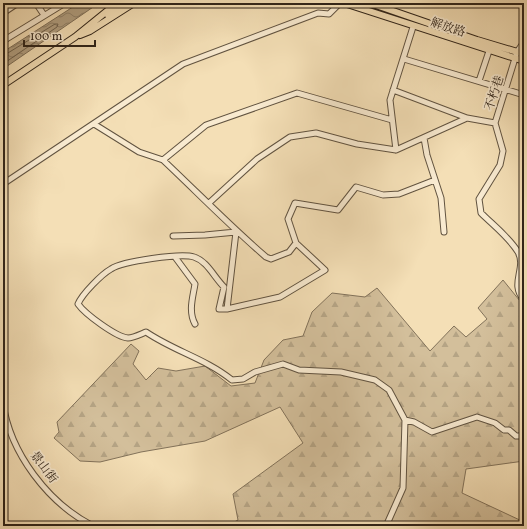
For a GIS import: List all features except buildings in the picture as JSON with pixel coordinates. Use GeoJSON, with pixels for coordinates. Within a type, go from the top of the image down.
{"type":"FeatureCollection","features":[{"type":"Feature","properties":{"kind":"main road"},"geometry":{"type":"LineString","coordinates":[[75,37],[117,3]]}},
{"type":"Feature","properties":{"kind":"main road"},"geometry":{"type":"LineString","coordinates":[[3,85],[125,3]]}},
{"type":"Feature","properties":{"kind":"main road"},"geometry":{"type":"LineString","coordinates":[[75,37],[90,31],[134,3]]}},
{"type":"Feature","properties":{"kind":"main road","name":"解放路"},"geometry":{"type":"LineString","coordinates":[[344,3],[413,27],[524,61]]}},
{"type":"Feature","properties":{"kind":"main road","name":"解放路"},"geometry":{"type":"LineString","coordinates":[[370,3],[524,54]]}},
{"type":"Feature","properties":{"kind":"street"},"geometry":{"type":"LineString","coordinates":[[3,13],[18,3]]}},
{"type":"Feature","properties":{"kind":"street"},"geometry":{"type":"LineString","coordinates":[[36,3],[44,16]]}},
{"type":"Feature","properties":{"kind":"street"},"geometry":{"type":"LineString","coordinates":[[3,41],[65,3]]}},
{"type":"Feature","properties":{"kind":"street"},"geometry":{"type":"LineString","coordinates":[[3,184],[183,64],[318,12],[329,14],[340,3]]}},
{"type":"Feature","properties":{"kind":"street"},"geometry":{"type":"LineString","coordinates":[[396,150],[390,100],[413,27]]}},
{"type":"Feature","properties":{"kind":"street","name":"不朽巷"},"geometry":{"type":"LineString","coordinates":[[524,42],[517,52],[495,122],[503,151],[500,165],[479,199],[478,206],[481,213],[518,252],[521,263],[517,286],[524,300]]}},
{"type":"Feature","properties":{"kind":"street"},"geometry":{"type":"LineString","coordinates":[[479,81],[489,51]]}},
{"type":"Feature","properties":{"kind":"street"},"geometry":{"type":"LineString","coordinates":[[404,59],[524,95]]}},
{"type":"Feature","properties":{"kind":"street"},"geometry":{"type":"LineString","coordinates":[[393,90],[468,118],[495,122]]}},
{"type":"Feature","properties":{"kind":"street"},"geometry":{"type":"LineString","coordinates":[[163,160],[206,125],[297,93],[392,120]]}},
{"type":"Feature","properties":{"kind":"street"},"geometry":{"type":"LineString","coordinates":[[209,203],[257,159],[290,137],[316,133],[357,144],[396,150],[468,118]]}},
{"type":"Feature","properties":{"kind":"street"},"geometry":{"type":"LineString","coordinates":[[94,124],[140,152],[163,160],[209,203],[236,232],[266,257],[271,259],[289,252],[296,243]]}},
{"type":"Feature","properties":{"kind":"street"},"geometry":{"type":"LineString","coordinates":[[424,138],[427,155],[441,198],[444,232]]}},
{"type":"Feature","properties":{"kind":"street"},"geometry":{"type":"LineString","coordinates":[[388,526],[387,524],[403,488],[405,420],[389,390],[375,380],[341,372],[299,370],[284,364],[255,372],[243,379],[232,380],[218,369],[160,342],[146,332],[128,338],[118,334],[89,317],[78,304],[81,298],[112,268],[153,258],[175,257],[194,257],[206,264],[214,277],[224,287],[219,309],[227,309],[280,297],[325,270],[296,243],[288,219],[295,203],[338,210],[356,187],[383,195],[398,194],[435,180]]}},
{"type":"Feature","properties":{"kind":"street"},"geometry":{"type":"LineString","coordinates":[[173,236],[236,232]]}},
{"type":"Feature","properties":{"kind":"street"},"geometry":{"type":"LineString","coordinates":[[227,309],[236,232]]}},
{"type":"Feature","properties":{"kind":"street"},"geometry":{"type":"LineString","coordinates":[[175,257],[196,284],[192,305],[192,317],[195,324]]}},
{"type":"Feature","properties":{"kind":"street","name":"景山街"},"geometry":{"type":"LineString","coordinates":[[3,403],[5,415],[17,446],[33,473],[62,505],[78,518],[93,526]]}},
{"type":"Feature","properties":{"kind":"street"},"geometry":{"type":"LineString","coordinates":[[405,420],[414,422],[432,432],[477,417],[495,423],[504,430],[509,430],[516,436],[524,436]]}},
{"type":"Feature","properties":{"kind":"green space"},"geometry":{"type":"Polygon","coordinates":[[[503,280],[524,306],[524,461],[466,469],[462,493],[524,522],[524,526],[227,526],[238,520],[233,494],[303,443],[280,407],[205,441],[141,452],[100,462],[80,461],[54,438],[59,432],[57,422],[131,344],[139,351],[133,364],[146,380],[158,368],[176,371],[205,366],[231,386],[255,383],[264,360],[283,340],[303,336],[312,312],[332,293],[365,297],[377,288],[430,351],[454,326],[466,337],[487,319],[478,308],[503,280]]]}},
{"type":"Feature","properties":{"kind":"water"},"geometry":{"type":"Polygon","coordinates":[[[79,3],[99,3],[3,69],[3,52],[79,3]]]}}]}
